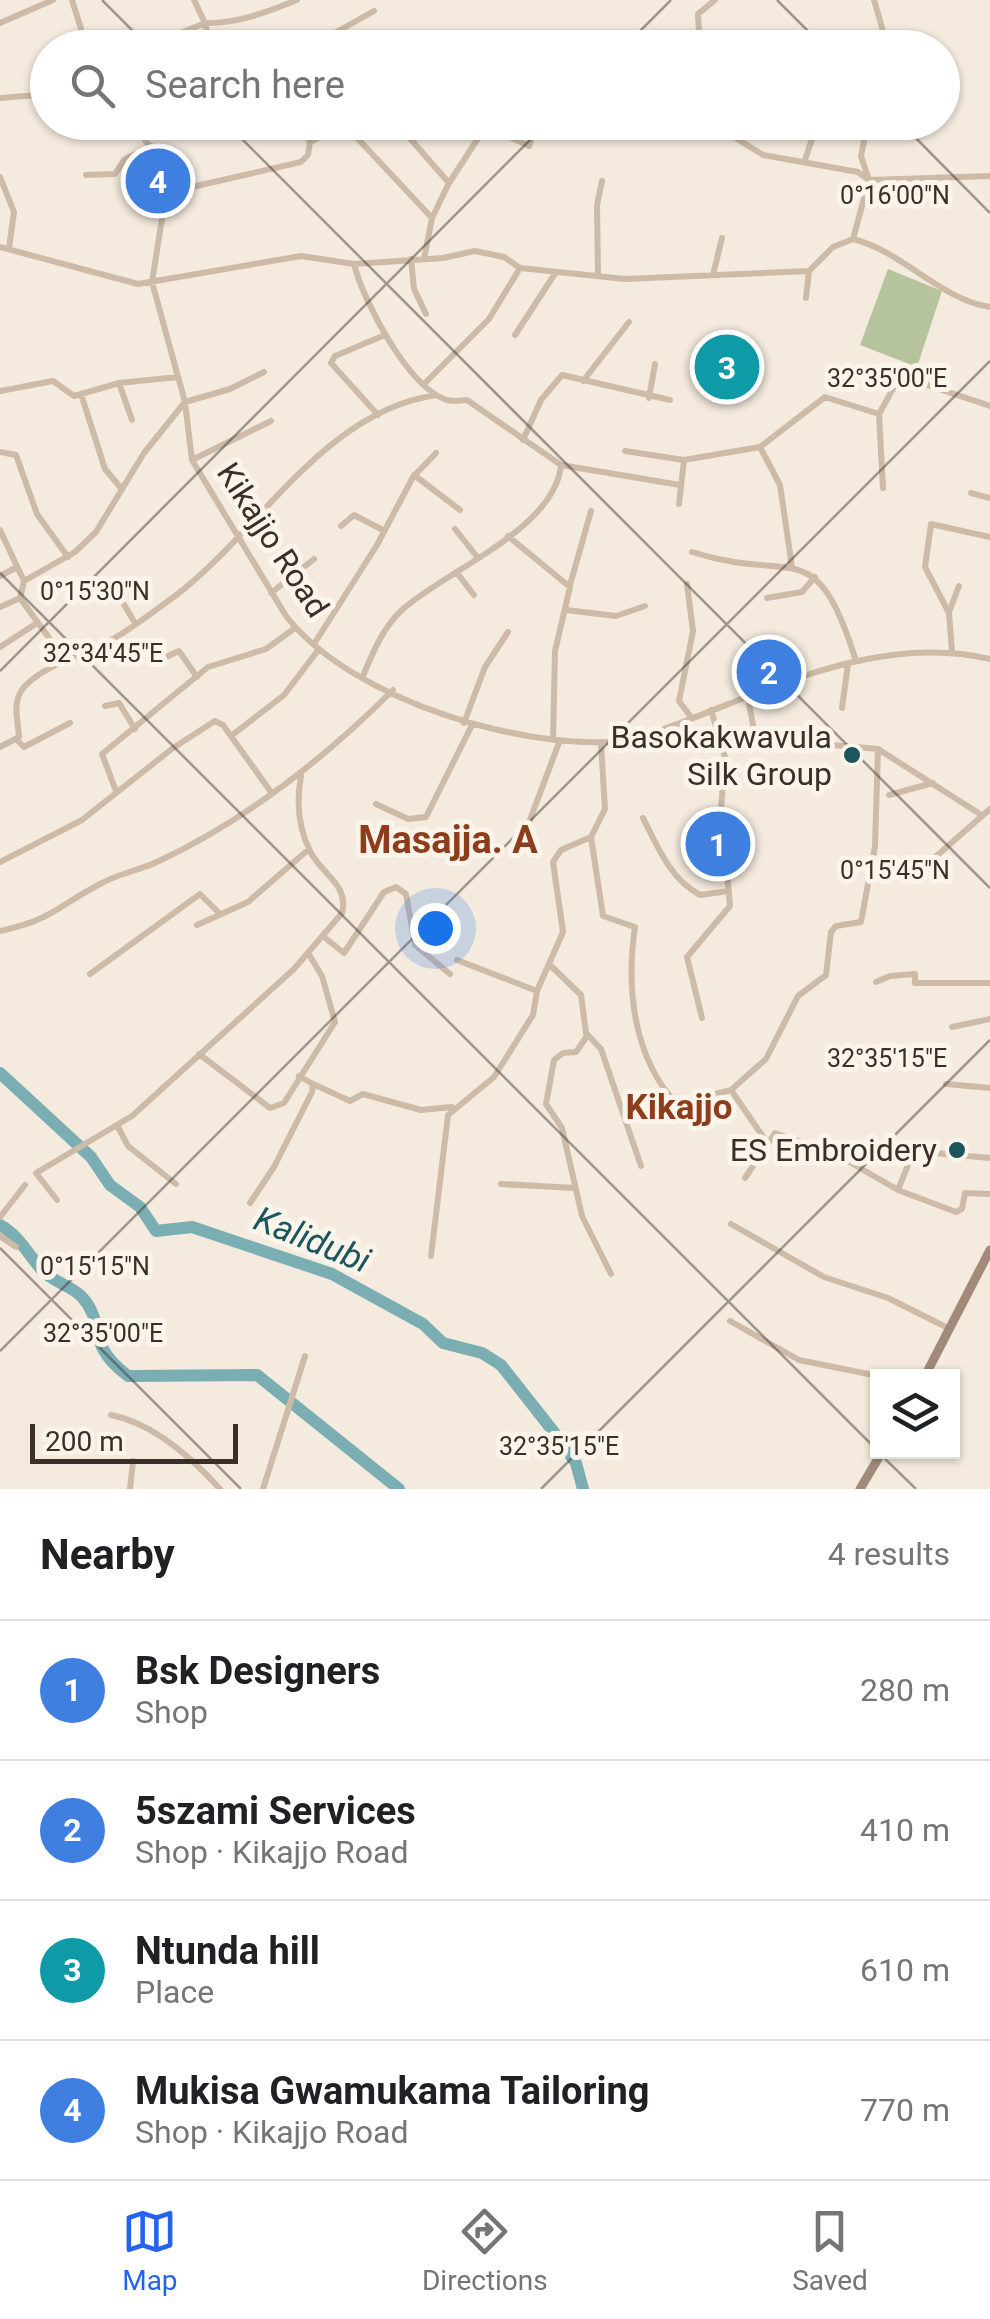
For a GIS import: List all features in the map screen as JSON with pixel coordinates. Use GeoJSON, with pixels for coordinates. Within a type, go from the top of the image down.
{"type":"FeatureCollection","features":[{"type":"Feature","properties":{"kind":"street"},"geometry":{"type":"LineString","coordinates":[[0,23],[52,0]]}},
{"type":"Feature","properties":{"kind":"street"},"geometry":{"type":"LineString","coordinates":[[72,0],[81,30]]}},
{"type":"Feature","properties":{"kind":"street"},"geometry":{"type":"LineString","coordinates":[[194,0],[206,30]]}},
{"type":"Feature","properties":{"kind":"street"},"geometry":{"type":"LineString","coordinates":[[187,30],[204,23],[239,20],[297,0]]}},
{"type":"Feature","properties":{"kind":"street"},"geometry":{"type":"LineString","coordinates":[[699,30],[698,14],[716,0]]}},
{"type":"Feature","properties":{"kind":"street"},"geometry":{"type":"LineString","coordinates":[[874,0],[883,30]]}},
{"type":"Feature","properties":{"kind":"street"},"geometry":{"type":"LineString","coordinates":[[340,30],[374,11]]}},
{"type":"Feature","properties":{"kind":"street"},"geometry":{"type":"LineString","coordinates":[[0,98],[30,96]]}},
{"type":"Feature","properties":{"kind":"street","name":"Kikajjo Road"},"geometry":{"type":"LineString","coordinates":[[146,140],[162,166],[166,193],[152,282],[185,402],[192,460],[295,628],[363,676],[468,724],[601,744],[633,740],[852,662],[904,651],[990,658]]}},
{"type":"Feature","properties":{"kind":"street"},"geometry":{"type":"LineString","coordinates":[[166,193],[300,162],[314,140]]}},
{"type":"Feature","properties":{"kind":"street"},"geometry":{"type":"LineString","coordinates":[[359,140],[432,218]]}},
{"type":"Feature","properties":{"kind":"street"},"geometry":{"type":"LineString","coordinates":[[411,140],[449,183]]}},
{"type":"Feature","properties":{"kind":"street"},"geometry":{"type":"LineString","coordinates":[[424,259],[432,218],[477,140]]}},
{"type":"Feature","properties":{"kind":"street"},"geometry":{"type":"LineString","coordinates":[[739,140],[763,155],[858,172],[869,180],[990,176]]}},
{"type":"Feature","properties":{"kind":"street"},"geometry":{"type":"LineString","coordinates":[[805,160],[812,140]]}},
{"type":"Feature","properties":{"kind":"street"},"geometry":{"type":"LineString","coordinates":[[852,240],[869,180],[861,156],[864,140]]}},
{"type":"Feature","properties":{"kind":"street"},"geometry":{"type":"LineString","coordinates":[[86,175],[116,174],[124,160],[151,146]]}},
{"type":"Feature","properties":{"kind":"street"},"geometry":{"type":"LineString","coordinates":[[0,177],[14,212],[10,248]]}},
{"type":"Feature","properties":{"kind":"street"},"geometry":{"type":"LineString","coordinates":[[598,275],[597,205],[602,181]]}},
{"type":"Feature","properties":{"kind":"street"},"geometry":{"type":"LineString","coordinates":[[713,275],[722,238]]}},
{"type":"Feature","properties":{"kind":"street"},"geometry":{"type":"LineString","coordinates":[[806,298],[809,271],[833,248],[852,240],[916,268],[963,298],[990,307]]}},
{"type":"Feature","properties":{"kind":"street"},"geometry":{"type":"LineString","coordinates":[[0,247],[113,279],[152,282],[301,256],[354,264],[490,252],[520,268],[625,279],[809,271]]}},
{"type":"Feature","properties":{"kind":"street"},"geometry":{"type":"LineString","coordinates":[[412,259],[414,289],[426,314]]}},
{"type":"Feature","properties":{"kind":"street"},"geometry":{"type":"LineString","coordinates":[[354,264],[365,303],[385,335],[436,394],[452,402],[468,400],[561,464],[680,485]]}},
{"type":"Feature","properties":{"kind":"street"},"geometry":{"type":"LineString","coordinates":[[425,383],[488,319],[520,268]]}},
{"type":"Feature","properties":{"kind":"street"},"geometry":{"type":"LineString","coordinates":[[515,336],[556,272]]}},
{"type":"Feature","properties":{"kind":"street"},"geometry":{"type":"LineString","coordinates":[[583,381],[629,322]]}},
{"type":"Feature","properties":{"kind":"street"},"geometry":{"type":"LineString","coordinates":[[378,414],[331,362],[334,356],[385,335]]}},
{"type":"Feature","properties":{"kind":"street"},"geometry":{"type":"LineString","coordinates":[[649,398],[655,364]]}},
{"type":"Feature","properties":{"kind":"street"},"geometry":{"type":"LineString","coordinates":[[24,582],[68,557],[96,532],[122,488],[185,402],[230,389],[264,372]]}},
{"type":"Feature","properties":{"kind":"street"},"geometry":{"type":"LineString","coordinates":[[523,440],[540,400],[562,375],[670,400]]}},
{"type":"Feature","properties":{"kind":"street"},"geometry":{"type":"LineString","coordinates":[[883,488],[879,414],[900,376],[990,406]]}},
{"type":"Feature","properties":{"kind":"street"},"geometry":{"type":"LineString","coordinates":[[0,392],[53,381],[68,394],[81,394],[119,383],[178,377]]}},
{"type":"Feature","properties":{"kind":"street"},"geometry":{"type":"LineString","coordinates":[[119,383],[132,420]]}},
{"type":"Feature","properties":{"kind":"street"},"geometry":{"type":"LineString","coordinates":[[81,394],[105,469],[122,488]]}},
{"type":"Feature","properties":{"kind":"street"},"geometry":{"type":"LineString","coordinates":[[70,723],[24,747],[17,740],[18,696],[26,685],[65,660],[107,643],[220,560],[240,535],[350,427],[398,404],[436,394]]}},
{"type":"Feature","properties":{"kind":"street"},"geometry":{"type":"LineString","coordinates":[[625,452],[684,460],[760,447],[826,397],[879,414]]}},
{"type":"Feature","properties":{"kind":"street"},"geometry":{"type":"LineString","coordinates":[[192,460],[271,421]]}},
{"type":"Feature","properties":{"kind":"street"},"geometry":{"type":"LineString","coordinates":[[760,447],[780,485],[792,567]]}},
{"type":"Feature","properties":{"kind":"street"},"geometry":{"type":"LineString","coordinates":[[0,452],[16,456],[37,514],[68,557]]}},
{"type":"Feature","properties":{"kind":"street"},"geometry":{"type":"LineString","coordinates":[[231,736],[284,694],[317,646],[414,476],[436,452]]}},
{"type":"Feature","properties":{"kind":"street"},"geometry":{"type":"LineString","coordinates":[[678,504],[684,460]]}},
{"type":"Feature","properties":{"kind":"street"},"geometry":{"type":"LineString","coordinates":[[363,676],[393,619],[508,536],[554,492],[561,464]]}},
{"type":"Feature","properties":{"kind":"street"},"geometry":{"type":"LineString","coordinates":[[414,476],[460,510]]}},
{"type":"Feature","properties":{"kind":"street"},"geometry":{"type":"LineString","coordinates":[[971,492],[990,498]]}},
{"type":"Feature","properties":{"kind":"street"},"geometry":{"type":"LineString","coordinates":[[527,849],[528,825],[556,740],[555,651],[591,511]]}},
{"type":"Feature","properties":{"kind":"street"},"geometry":{"type":"LineString","coordinates":[[341,526],[354,514],[383,530]]}},
{"type":"Feature","properties":{"kind":"street"},"geometry":{"type":"LineString","coordinates":[[952,652],[949,613],[925,566],[932,524],[990,537]]}},
{"type":"Feature","properties":{"kind":"street"},"geometry":{"type":"LineString","coordinates":[[455,529],[478,558]]}},
{"type":"Feature","properties":{"kind":"street"},"geometry":{"type":"LineString","coordinates":[[0,530],[24,582],[20,598],[65,660]]}},
{"type":"Feature","properties":{"kind":"street"},"geometry":{"type":"LineString","coordinates":[[508,536],[570,586]]}},
{"type":"Feature","properties":{"kind":"street"},"geometry":{"type":"LineString","coordinates":[[692,552],[730,564],[792,567],[815,578],[835,600],[852,662],[842,708]]}},
{"type":"Feature","properties":{"kind":"street"},"geometry":{"type":"LineString","coordinates":[[271,593],[314,559]]}},
{"type":"Feature","properties":{"kind":"street"},"geometry":{"type":"LineString","coordinates":[[0,576],[17,566]]}},
{"type":"Feature","properties":{"kind":"street"},"geometry":{"type":"LineString","coordinates":[[457,572],[474,596]]}},
{"type":"Feature","properties":{"kind":"street"},"geometry":{"type":"LineString","coordinates":[[767,598],[802,592],[815,578]]}},
{"type":"Feature","properties":{"kind":"street"},"geometry":{"type":"LineString","coordinates":[[687,584],[693,631],[678,701],[691,717]]}},
{"type":"Feature","properties":{"kind":"street"},"geometry":{"type":"LineString","coordinates":[[949,613],[959,586]]}},
{"type":"Feature","properties":{"kind":"street"},"geometry":{"type":"LineString","coordinates":[[0,607],[20,598]]}},
{"type":"Feature","properties":{"kind":"street"},"geometry":{"type":"LineString","coordinates":[[123,603],[135,623]]}},
{"type":"Feature","properties":{"kind":"street"},"geometry":{"type":"LineString","coordinates":[[566,610],[616,616],[646,606]]}},
{"type":"Feature","properties":{"kind":"street"},"geometry":{"type":"LineString","coordinates":[[0,647],[37,623]]}},
{"type":"Feature","properties":{"kind":"street"},"geometry":{"type":"LineString","coordinates":[[116,791],[102,754],[218,661],[266,649],[295,628]]}},
{"type":"Feature","properties":{"kind":"street"},"geometry":{"type":"LineString","coordinates":[[376,804],[408,819],[426,817],[468,724],[485,667],[508,632]]}},
{"type":"Feature","properties":{"kind":"street"},"geometry":{"type":"LineString","coordinates":[[164,658],[179,651],[197,677]]}},
{"type":"Feature","properties":{"kind":"street"},"geometry":{"type":"LineString","coordinates":[[0,931],[52,916],[107,880],[162,860],[300,776],[392,690]]}},
{"type":"Feature","properties":{"kind":"street"},"geometry":{"type":"LineString","coordinates":[[748,698],[754,730],[763,739],[878,749],[980,814]]}},
{"type":"Feature","properties":{"kind":"street"},"geometry":{"type":"LineString","coordinates":[[105,706],[119,703],[135,729]]}},
{"type":"Feature","properties":{"kind":"street"},"geometry":{"type":"LineString","coordinates":[[702,1018],[687,957],[729,911],[730,891],[721,809],[726,758],[711,710]]}},
{"type":"Feature","properties":{"kind":"street"},"geometry":{"type":"LineString","coordinates":[[0,862],[82,820],[208,724],[219,722],[270,792]]}},
{"type":"Feature","properties":{"kind":"street"},"geometry":{"type":"LineString","coordinates":[[0,746],[17,740]]}},
{"type":"Feature","properties":{"kind":"street"},"geometry":{"type":"LineString","coordinates":[[601,744],[604,808],[592,837],[604,918],[626,920],[635,927],[632,1003],[653,1068],[678,1104],[731,1090],[766,1059],[788,1010],[809,986],[826,975],[831,932],[836,926],[860,922],[875,846],[878,749]]}},
{"type":"Feature","properties":{"kind":"street"},"geometry":{"type":"LineString","coordinates":[[57,1200],[35,1175],[117,1125],[308,953],[342,914],[342,894],[309,849],[298,813],[300,776]]}},
{"type":"Feature","properties":{"kind":"street"},"geometry":{"type":"LineString","coordinates":[[888,794],[934,782]]}},
{"type":"Feature","properties":{"kind":"street"},"geometry":{"type":"LineString","coordinates":[[916,874],[990,808]]}},
{"type":"Feature","properties":{"kind":"street"},"geometry":{"type":"LineString","coordinates":[[644,818],[664,861],[684,884],[700,894],[730,891]]}},
{"type":"Feature","properties":{"kind":"street"},"geometry":{"type":"LineString","coordinates":[[431,1256],[444,1130],[453,1107],[494,1077],[533,1015],[536,991],[564,922],[553,862],[561,850],[592,837]]}},
{"type":"Feature","properties":{"kind":"street"},"geometry":{"type":"LineString","coordinates":[[198,924],[248,902],[309,849]]}},
{"type":"Feature","properties":{"kind":"street"},"geometry":{"type":"LineString","coordinates":[[324,937],[344,953],[384,892],[396,887],[406,894],[416,945],[450,974]]}},
{"type":"Feature","properties":{"kind":"street"},"geometry":{"type":"LineString","coordinates":[[90,974],[200,894],[218,913]]}},
{"type":"Feature","properties":{"kind":"street"},"geometry":{"type":"LineString","coordinates":[[200,1054],[270,1108],[284,1103],[336,1016],[308,953]]}},
{"type":"Feature","properties":{"kind":"street"},"geometry":{"type":"LineString","coordinates":[[457,960],[536,991]]}},
{"type":"Feature","properties":{"kind":"street"},"geometry":{"type":"LineString","coordinates":[[550,964],[572,980],[581,995],[588,1036],[601,1049],[641,1166]]}},
{"type":"Feature","properties":{"kind":"street"},"geometry":{"type":"LineString","coordinates":[[876,982],[904,973],[915,974],[915,983],[990,983]]}},
{"type":"Feature","properties":{"kind":"street"},"geometry":{"type":"LineString","coordinates":[[952,1027],[990,1018]]}},
{"type":"Feature","properties":{"kind":"street"},"geometry":{"type":"LineString","coordinates":[[588,1036],[576,1052],[562,1053],[554,1060],[546,1104],[562,1128],[582,1216],[611,1274]]}},
{"type":"Feature","properties":{"kind":"street"},"geometry":{"type":"LineString","coordinates":[[299,1076],[350,1101],[363,1094],[408,1108],[453,1107]]}},
{"type":"Feature","properties":{"kind":"street"},"geometry":{"type":"LineString","coordinates":[[250,1203],[274,1166],[313,1084]]}},
{"type":"Feature","properties":{"kind":"street"},"geometry":{"type":"LineString","coordinates":[[946,1084],[990,1088]]}},
{"type":"Feature","properties":{"kind":"street"},"geometry":{"type":"LineString","coordinates":[[731,1090],[766,1141]]}},
{"type":"Feature","properties":{"kind":"street"},"geometry":{"type":"LineString","coordinates":[[117,1125],[128,1146],[176,1184]]}},
{"type":"Feature","properties":{"kind":"street"},"geometry":{"type":"LineString","coordinates":[[745,1178],[766,1141],[775,1134],[834,1153],[898,1190],[956,1212],[962,1209],[965,1193],[990,1194]]}},
{"type":"Feature","properties":{"kind":"street"},"geometry":{"type":"LineString","coordinates":[[882,1142],[912,1154],[898,1190]]}},
{"type":"Feature","properties":{"kind":"street"},"geometry":{"type":"LineString","coordinates":[[934,1153],[990,1158]]}},
{"type":"Feature","properties":{"kind":"street"},"geometry":{"type":"LineString","coordinates":[[501,1184],[575,1188]]}},
{"type":"Feature","properties":{"kind":"street"},"geometry":{"type":"LineString","coordinates":[[0,1217],[25,1185]]}},
{"type":"Feature","properties":{"kind":"street"},"geometry":{"type":"LineString","coordinates":[[731,1224],[824,1277],[888,1298],[950,1330]]}},
{"type":"Feature","properties":{"kind":"street"},"geometry":{"type":"LineString","coordinates":[[2,1239],[16,1248]]}},
{"type":"Feature","properties":{"kind":"street"},"geometry":{"type":"LineString","coordinates":[[929,1369],[990,1250]]}},
{"type":"Feature","properties":{"kind":"street"},"geometry":{"type":"LineString","coordinates":[[730,1321],[799,1360],[870,1374]]}},
{"type":"Feature","properties":{"kind":"street"},"geometry":{"type":"LineString","coordinates":[[263,1489],[304,1356]]}},
{"type":"Feature","properties":{"kind":"street"},"geometry":{"type":"LineString","coordinates":[[111,1415],[130,1420],[170,1444],[196,1462],[220,1489]]}},
{"type":"Feature","properties":{"kind":"street"},"geometry":{"type":"LineString","coordinates":[[860,1489],[878,1459]]}},
{"type":"Feature","properties":{"kind":"street"},"geometry":{"type":"LineString","coordinates":[[130,1489],[133,1461]]}},
{"type":"Feature","properties":{"kind":"green space"},"geometry":{"type":"Polygon","coordinates":[[[888,269],[942,291],[917,367],[860,345],[888,269]]]}},
{"type":"Feature","properties":{"kind":"waterway","name":"Kalidubi"},"geometry":{"type":"LineString","coordinates":[[0,1073],[91,1157],[110,1185],[140,1207],[156,1231],[192,1227],[332,1274],[423,1324],[443,1343],[482,1353],[501,1365],[576,1463],[583,1489]]}},
{"type":"Feature","properties":{"kind":"waterway","name":"Kalidubi"},"geometry":{"type":"LineString","coordinates":[[0,1225],[19,1240],[47,1275],[82,1297],[94,1317],[106,1354],[128,1376],[257,1375],[399,1489]]}},
{"type":"Feature","properties":{"kind":"place","name":"Mukisa Gwamukama Tailoring"},"geometry":{"type":"Point","coordinates":[158,181]}},
{"type":"Feature","properties":{"kind":"place","name":"Ntunda hill"},"geometry":{"type":"Point","coordinates":[727,367]}},
{"type":"Feature","properties":{"kind":"place","name":"5szami Services"},"geometry":{"type":"Point","coordinates":[769,672]}},
{"type":"Feature","properties":{"kind":"place","name":"Basokakwavula Silk Group"},"geometry":{"type":"Point","coordinates":[852,755]}},
{"type":"Feature","properties":{"kind":"place","name":"Bsk Designers"},"geometry":{"type":"Point","coordinates":[718,844]}},
{"type":"Feature","properties":{"kind":"place","name":"ES Embroidery"},"geometry":{"type":"Point","coordinates":[957,1150]}},
{"type":"Feature","properties":{"kind":"district","name":"Masajja. A"},"geometry":{"type":"Point","coordinates":[448,840]}},
{"type":"Feature","properties":{"kind":"district","name":"Kikajjo"},"geometry":{"type":"Point","coordinates":[679,1107]}}]}
